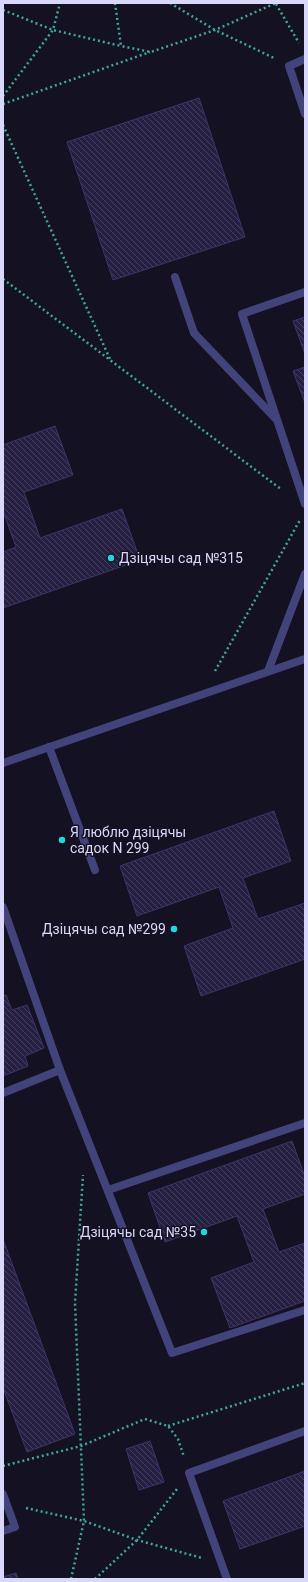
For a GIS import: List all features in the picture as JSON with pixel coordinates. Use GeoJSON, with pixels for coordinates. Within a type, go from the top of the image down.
{"type":"FeatureCollection","features":[{"type":"Feature","properties":{"kind":"lane"},"geometry":{"type":"LineString","coordinates":[[305,59],[289,66],[305,114]]}},
{"type":"Feature","properties":{"kind":"lane"},"geometry":{"type":"LineString","coordinates":[[175,277],[194,334],[277,420]]}},
{"type":"Feature","properties":{"kind":"lane"},"geometry":{"type":"LineString","coordinates":[[305,292],[242,314],[277,420],[302,482],[305,504]]}},
{"type":"Feature","properties":{"kind":"lane"},"geometry":{"type":"LineString","coordinates":[[268,671],[305,574]]}},
{"type":"Feature","properties":{"kind":"lane"},"geometry":{"type":"LineString","coordinates":[[3,763],[305,659]]}},
{"type":"Feature","properties":{"kind":"lane"},"geometry":{"type":"LineString","coordinates":[[49,747],[95,870]]}},
{"type":"Feature","properties":{"kind":"lane"},"geometry":{"type":"LineString","coordinates":[[3,907],[60,1070],[172,1353],[305,1310]]}},
{"type":"Feature","properties":{"kind":"lane"},"geometry":{"type":"LineString","coordinates":[[3,1093],[60,1070]]}},
{"type":"Feature","properties":{"kind":"lane"},"geometry":{"type":"LineString","coordinates":[[108,1190],[305,1123]]}},
{"type":"Feature","properties":{"kind":"lane"},"geometry":{"type":"LineString","coordinates":[[226,1579],[190,1473],[305,1432]]}},
{"type":"Feature","properties":{"kind":"lane"},"geometry":{"type":"LineString","coordinates":[[3,1494],[15,1527],[3,1531]]}},
{"type":"Feature","properties":{"kind":"path"},"geometry":{"type":"LineString","coordinates":[[3,96],[53,30],[60,3]]}},
{"type":"Feature","properties":{"kind":"path"},"geometry":{"type":"LineString","coordinates":[[115,3],[121,46]]}},
{"type":"Feature","properties":{"kind":"path"},"geometry":{"type":"LineString","coordinates":[[170,3],[215,30],[289,66]]}},
{"type":"Feature","properties":{"kind":"path"},"geometry":{"type":"LineString","coordinates":[[3,104],[215,30],[276,3],[301,47]]}},
{"type":"Feature","properties":{"kind":"path"},"geometry":{"type":"LineString","coordinates":[[3,10],[53,30],[151,52]]}},
{"type":"Feature","properties":{"kind":"path"},"geometry":{"type":"LineString","coordinates":[[3,125],[110,359]]}},
{"type":"Feature","properties":{"kind":"path"},"geometry":{"type":"LineString","coordinates":[[3,279],[286,493]]}},
{"type":"Feature","properties":{"kind":"path"},"geometry":{"type":"LineString","coordinates":[[202,694],[301,519]]}},
{"type":"Feature","properties":{"kind":"path"},"geometry":{"type":"LineString","coordinates":[[71,1579],[84,1521],[75,1304],[83,1172]]}},
{"type":"Feature","properties":{"kind":"path"},"geometry":{"type":"LineString","coordinates":[[3,1466],[81,1446],[145,1419],[168,1426],[305,1383]]}},
{"type":"Feature","properties":{"kind":"path"},"geometry":{"type":"LineString","coordinates":[[95,1579],[137,1540],[190,1473],[178,1439],[168,1426]]}},
{"type":"Feature","properties":{"kind":"path"},"geometry":{"type":"LineString","coordinates":[[6,1503],[84,1521],[137,1540],[221,1564]]}},
{"type":"Feature","properties":{"kind":"building"},"geometry":{"type":"Polygon","coordinates":[[[199,98],[245,237],[113,280],[67,142],[199,98]]]}},
{"type":"Feature","properties":{"kind":"building"},"geometry":{"type":"Polygon","coordinates":[[[305,317],[305,354],[293,321],[305,317]]]}},
{"type":"Feature","properties":{"kind":"building"},"geometry":{"type":"Polygon","coordinates":[[[305,367],[305,403],[293,371],[305,367]]]}},
{"type":"Feature","properties":{"kind":"building"},"geometry":{"type":"Polygon","coordinates":[[[55,426],[73,475],[24,492],[40,538],[122,509],[140,560],[3,608],[3,552],[16,547],[3,511],[3,445],[55,426]]]}},
{"type":"Feature","properties":{"kind":"building"},"geometry":{"type":"Polygon","coordinates":[[[274,811],[291,861],[243,878],[258,919],[305,903],[305,959],[201,996],[184,946],[233,928],[219,887],[137,916],[120,866],[274,811]]]}},
{"type":"Feature","properties":{"kind":"building"},"geometry":{"type":"Polygon","coordinates":[[[6,995],[12,1010],[27,1005],[44,1048],[25,1056],[28,1066],[3,1076],[3,996],[6,995]]]}},
{"type":"Feature","properties":{"kind":"building"},"geometry":{"type":"Polygon","coordinates":[[[292,1141],[305,1177],[305,1194],[263,1209],[279,1252],[305,1243],[305,1301],[230,1328],[211,1278],[254,1262],[237,1216],[165,1242],[148,1193],[292,1141]]]}},
{"type":"Feature","properties":{"kind":"building"},"geometry":{"type":"Polygon","coordinates":[[[3,1239],[75,1434],[27,1452],[3,1388],[3,1239]]]}},
{"type":"Feature","properties":{"kind":"building"},"geometry":{"type":"Polygon","coordinates":[[[150,1441],[164,1482],[139,1490],[126,1449],[150,1441]]]}},
{"type":"Feature","properties":{"kind":"building"},"geometry":{"type":"Polygon","coordinates":[[[305,1471],[305,1526],[240,1549],[223,1501],[305,1471]]]}},
{"type":"Feature","properties":{"kind":"building"},"geometry":{"type":"Polygon","coordinates":[[[16,1573],[18,1579],[3,1579],[3,1577],[16,1573]]]}},
{"type":"Feature","properties":{"kind":"place","name":"Дзіцячы сад №315"},"geometry":{"type":"Point","coordinates":[111,558]}},
{"type":"Feature","properties":{"kind":"place","name":"Я люблю дзіцячы садок N 299"},"geometry":{"type":"Point","coordinates":[62,840]}},
{"type":"Feature","properties":{"kind":"place","name":"Дзіцячы сад №299"},"geometry":{"type":"Point","coordinates":[174,929]}},
{"type":"Feature","properties":{"kind":"place","name":"Дзіцячы сад №35"},"geometry":{"type":"Point","coordinates":[204,1232]}}]}
